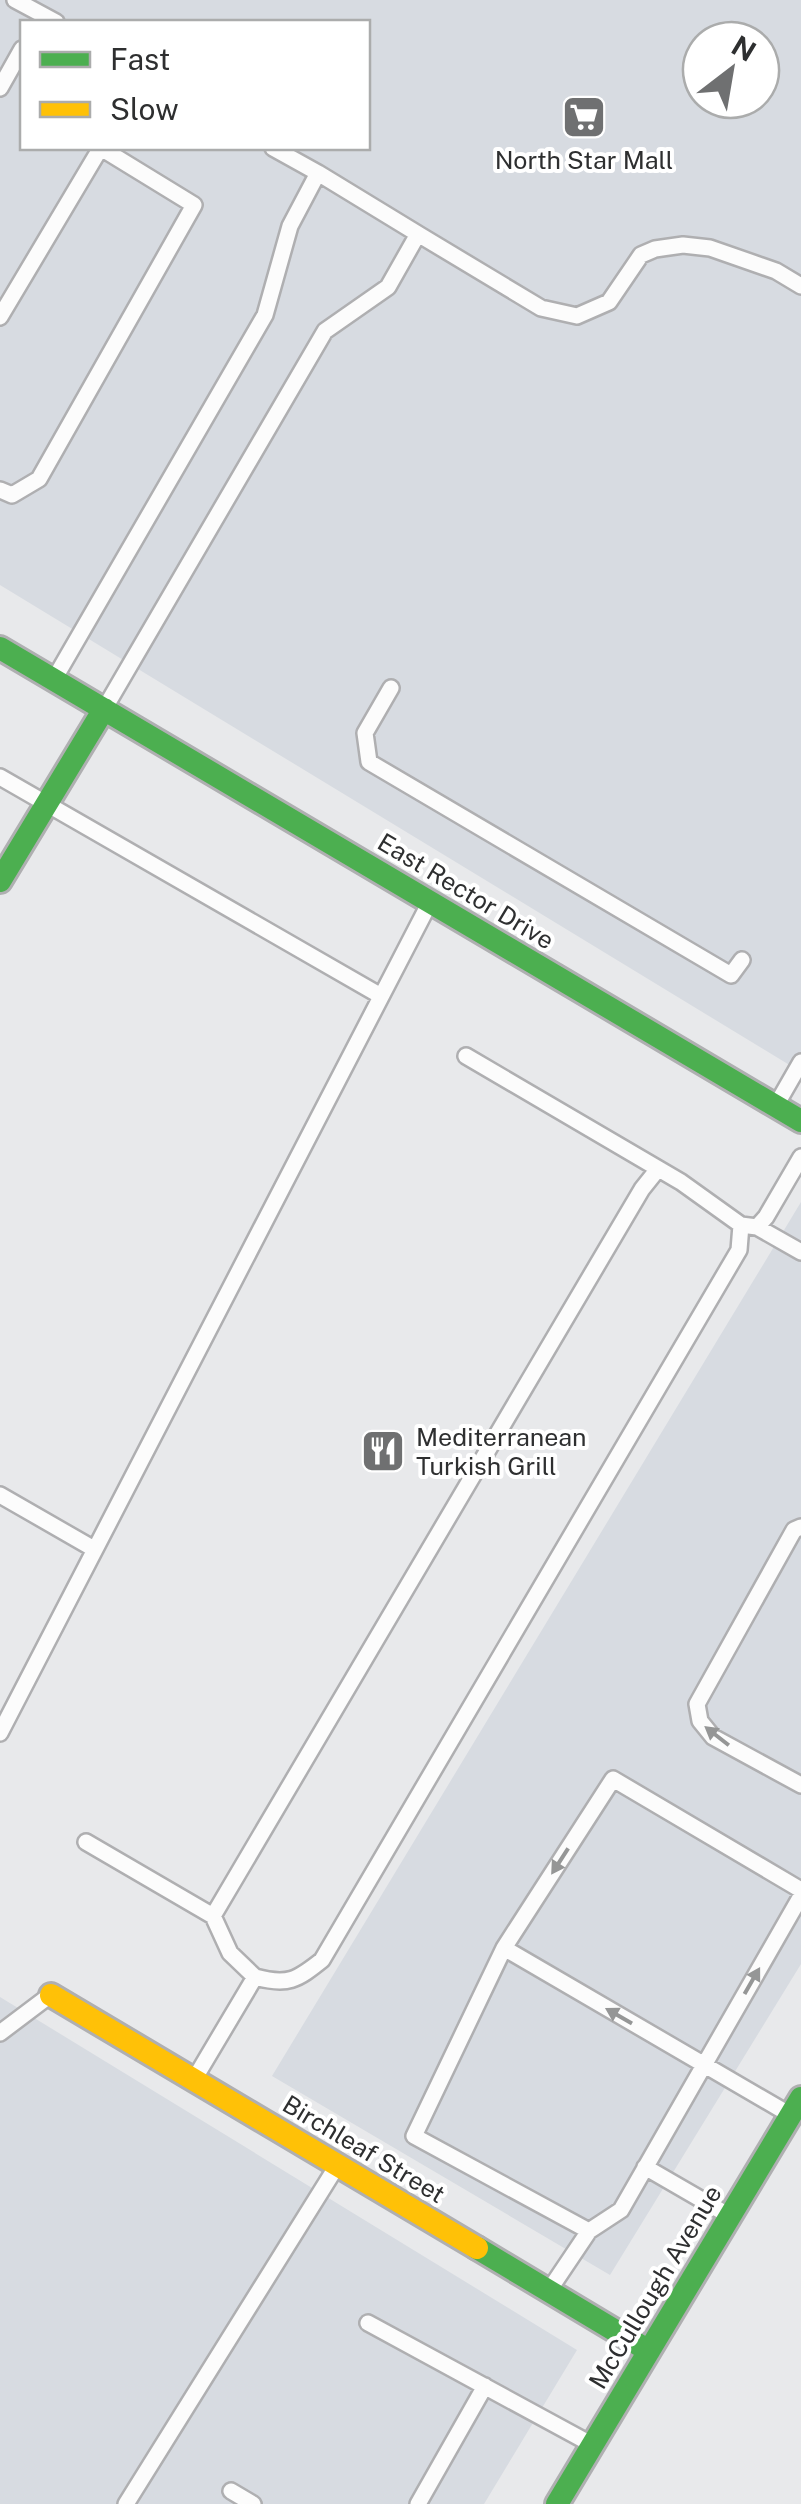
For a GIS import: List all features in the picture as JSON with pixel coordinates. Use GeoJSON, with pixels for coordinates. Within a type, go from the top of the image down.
{"type":"FeatureCollection","features":[{"type":"Feature","properties":{"kind":"street","name":"East Rector Drive"},"geometry":{"type":"LineString","coordinates":[[0,648],[801,1121]]}},
{"type":"Feature","properties":{"kind":"street"},"geometry":{"type":"LineString","coordinates":[[0,880],[104,709]]}},
{"type":"Feature","properties":{"kind":"street","name":"Birchleaf Street"},"geometry":{"type":"LineString","coordinates":[[51,1995],[649,2351]]}},
{"type":"Feature","properties":{"kind":"street","name":"McCullough Avenue"},"geometry":{"type":"LineString","coordinates":[[557,2504],[796,2106]]}},
{"type":"Feature","properties":{"kind":"lane"},"geometry":{"type":"LineString","coordinates":[[15,0],[45,20]]}},
{"type":"Feature","properties":{"kind":"lane"},"geometry":{"type":"LineString","coordinates":[[0,88],[20,52]]}},
{"type":"Feature","properties":{"kind":"lane"},"geometry":{"type":"LineString","coordinates":[[0,317],[100,150]]}},
{"type":"Feature","properties":{"kind":"lane"},"geometry":{"type":"LineString","coordinates":[[0,490],[12,496],[39,479],[194,205],[104,150]]}},
{"type":"Feature","properties":{"kind":"lane"},"geometry":{"type":"LineString","coordinates":[[277,150],[541,308],[577,316],[609,302],[641,255],[683,245],[710,248],[776,271],[801,286]]}},
{"type":"Feature","properties":{"kind":"lane"},"geometry":{"type":"LineString","coordinates":[[54,679],[266,315],[290,226],[318,173]]}},
{"type":"Feature","properties":{"kind":"lane"},"geometry":{"type":"LineString","coordinates":[[104,709],[325,331],[388,287],[418,234]]}},
{"type":"Feature","properties":{"kind":"lane"},"geometry":{"type":"LineString","coordinates":[[391,688],[365,733],[370,762],[731,975],[742,960]]}},
{"type":"Feature","properties":{"kind":"lane"},"geometry":{"type":"LineString","coordinates":[[0,777],[381,996]]}},
{"type":"Feature","properties":{"kind":"lane"},"geometry":{"type":"LineString","coordinates":[[0,1733],[430,902]]}},
{"type":"Feature","properties":{"kind":"lane"},"geometry":{"type":"LineString","coordinates":[[466,1056],[749,1226],[801,1252]]}},
{"type":"Feature","properties":{"kind":"lane"},"geometry":{"type":"LineString","coordinates":[[776,1106],[801,1062]]}},
{"type":"Feature","properties":{"kind":"lane"},"geometry":{"type":"LineString","coordinates":[[86,1842],[213,1916],[230,1953],[256,1976],[274,1982],[298,1980],[322,1960],[739,1250],[749,1226],[766,1216],[801,1157]]}},
{"type":"Feature","properties":{"kind":"lane"},"geometry":{"type":"LineString","coordinates":[[213,1916],[642,1189],[658,1169]]}},
{"type":"Feature","properties":{"kind":"lane"},"geometry":{"type":"LineString","coordinates":[[0,1495],[94,1549]]}},
{"type":"Feature","properties":{"kind":"lane"},"geometry":{"type":"LineString","coordinates":[[801,1527],[794,1530],[697,1704],[700,1721],[713,1737],[801,1785]]}},
{"type":"Feature","properties":{"kind":"lane"},"geometry":{"type":"LineString","coordinates":[[548,2291],[588,2231],[620,2210],[801,1893],[613,1779],[504,1948],[414,2136],[588,2231]]}},
{"type":"Feature","properties":{"kind":"lane"},"geometry":{"type":"LineString","coordinates":[[504,1948],[704,2065],[796,2106]]}},
{"type":"Feature","properties":{"kind":"lane"},"geometry":{"type":"LineString","coordinates":[[193,2080],[256,1976]]}},
{"type":"Feature","properties":{"kind":"lane"},"geometry":{"type":"LineString","coordinates":[[0,2032],[51,1995]]}},
{"type":"Feature","properties":{"kind":"lane"},"geometry":{"type":"LineString","coordinates":[[126,2504],[337,2166]]}},
{"type":"Feature","properties":{"kind":"lane"},"geometry":{"type":"LineString","coordinates":[[645,2167],[730,2216]]}},
{"type":"Feature","properties":{"kind":"lane"},"geometry":{"type":"LineString","coordinates":[[368,2323],[592,2445]]}},
{"type":"Feature","properties":{"kind":"lane"},"geometry":{"type":"LineString","coordinates":[[418,2504],[485,2386]]}},
{"type":"Feature","properties":{"kind":"lane"},"geometry":{"type":"LineString","coordinates":[[231,2491],[253,2504]]}},
{"type":"Feature","properties":{"kind":"shaded area"},"geometry":{"type":"Polygon","coordinates":[[[0,0],[801,0],[801,1072],[0,585],[0,0]]]}},
{"type":"Feature","properties":{"kind":"shaded area"},"geometry":{"type":"Polygon","coordinates":[[[801,1202],[801,1964],[610,2275],[272,2076],[801,1202]]]}},
{"type":"Feature","properties":{"kind":"shaded area"},"geometry":{"type":"Polygon","coordinates":[[[0,1997],[577,2350],[484,2504],[0,2504],[0,1997]]]}},
{"type":"Feature","properties":{"kind":"traffic: fast"},"geometry":{"type":"LineString","coordinates":[[0,648],[801,1121]]}},
{"type":"Feature","properties":{"kind":"traffic: fast"},"geometry":{"type":"LineString","coordinates":[[0,881],[104,709]]}},
{"type":"Feature","properties":{"kind":"traffic: fast"},"geometry":{"type":"LineString","coordinates":[[557,2504],[801,2098]]}},
{"type":"Feature","properties":{"kind":"traffic: fast"},"geometry":{"type":"LineString","coordinates":[[477,2248],[649,2351]]}},
{"type":"Feature","properties":{"kind":"traffic: slow"},"geometry":{"type":"LineString","coordinates":[[51,1995],[477,2248]]}},
{"type":"Feature","properties":{"kind":"place","name":"North Star Mall"},"geometry":{"type":"Point","coordinates":[584,117]}},
{"type":"Feature","properties":{"kind":"place","name":"Mediterranean Turkish Grill"},"geometry":{"type":"Point","coordinates":[383,1451]}}]}
